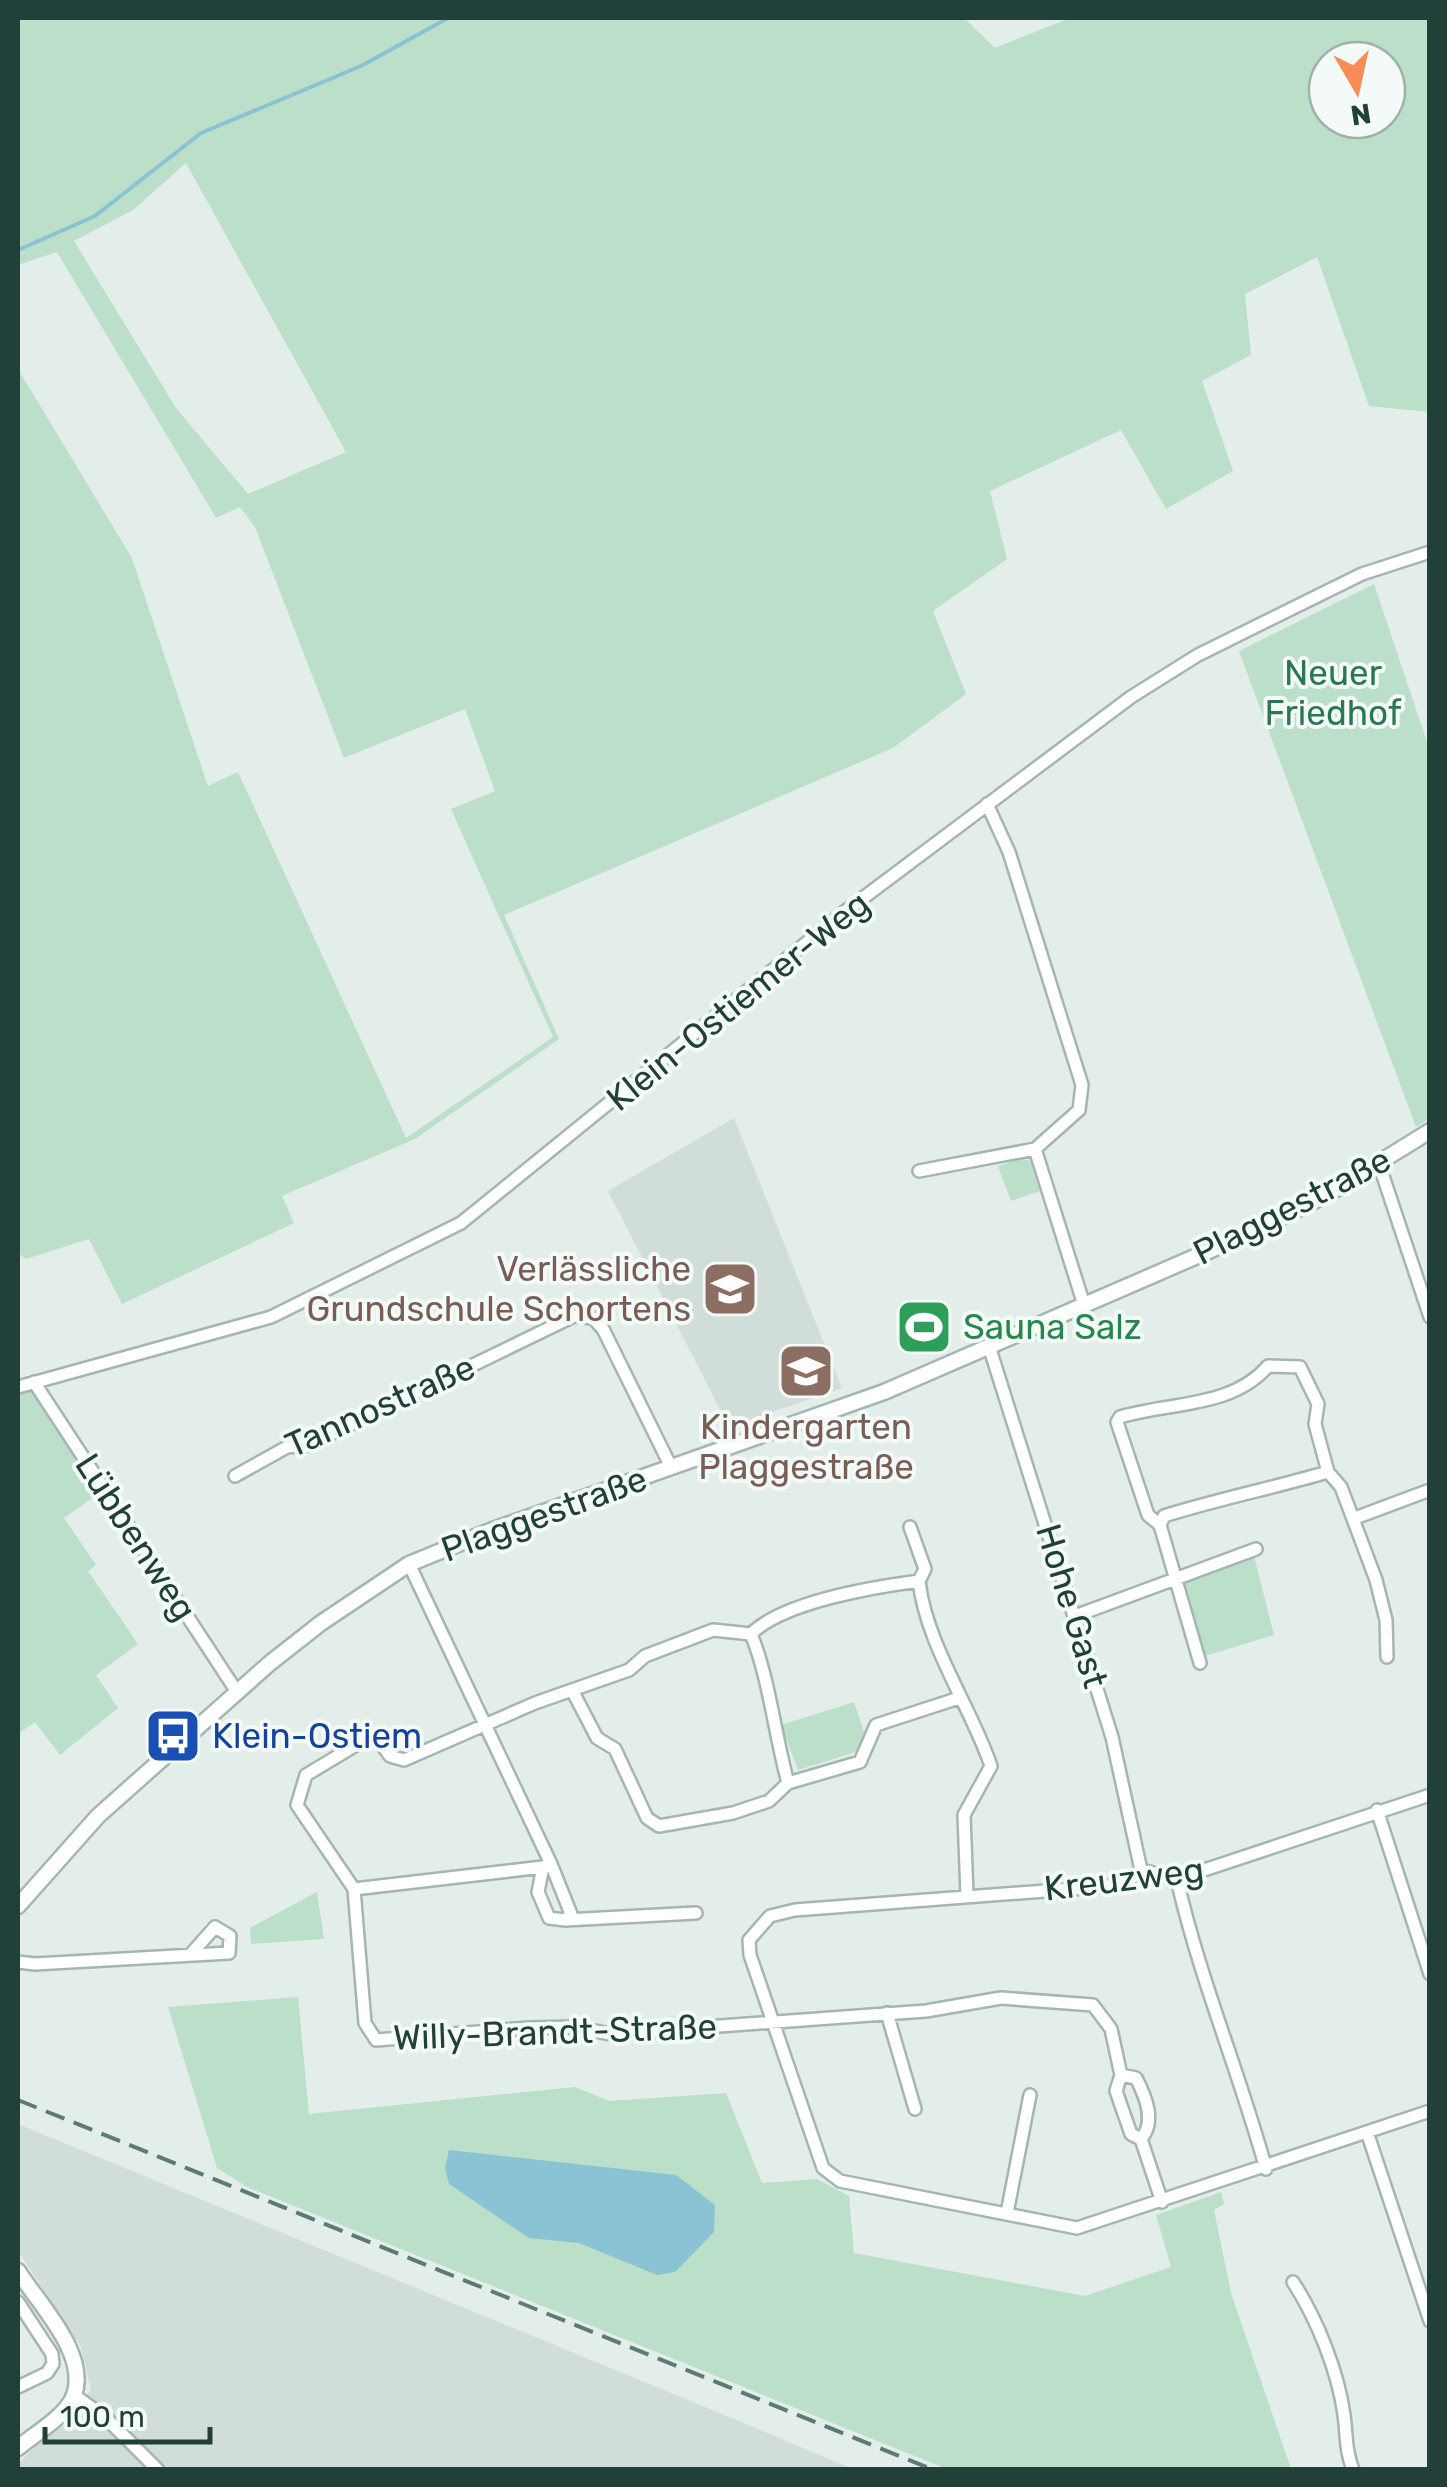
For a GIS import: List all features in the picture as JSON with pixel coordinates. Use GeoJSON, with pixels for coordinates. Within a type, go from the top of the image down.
{"type":"FeatureCollection","features":[{"type":"Feature","properties":{"kind":"street","name":"Klein-Ostiemer-Weg"},"geometry":{"type":"LineString","coordinates":[[18,1387],[271,1317],[461,1223],[693,1032],[1098,720],[1198,656],[1362,574],[1430,552]]}},
{"type":"Feature","properties":{"kind":"street"},"geometry":{"type":"LineString","coordinates":[[919,1172],[1036,1149],[1079,1110],[1084,1098],[1009,852],[987,804]]}},
{"type":"Feature","properties":{"kind":"street","name":"Plaggestraße"},"geometry":{"type":"LineString","coordinates":[[18,1906],[98,1816],[237,1692],[320,1622],[409,1564],[671,1467],[842,1409],[1250,1233],[1379,1164],[1430,1131]]}},
{"type":"Feature","properties":{"kind":"street"},"geometry":{"type":"LineString","coordinates":[[1036,1149],[1084,1305]]}},
{"type":"Feature","properties":{"kind":"street"},"geometry":{"type":"LineString","coordinates":[[1379,1164],[1430,1316]]}},
{"type":"Feature","properties":{"kind":"street","name":"Tannostraße"},"geometry":{"type":"LineString","coordinates":[[235,1476],[287,1447],[308,1445],[574,1316],[594,1318],[603,1329],[671,1467]]}},
{"type":"Feature","properties":{"kind":"street","name":"Hohe Gast"},"geometry":{"type":"LineString","coordinates":[[989,1346],[1112,1737],[1142,1870]]}},
{"type":"Feature","properties":{"kind":"street"},"geometry":{"type":"LineString","coordinates":[[1200,1664],[1160,1525],[1148,1515],[1116,1422],[1120,1417],[1154,1407],[1198,1403],[1252,1385],[1268,1366],[1300,1367],[1318,1404],[1315,1424],[1328,1472],[1341,1487],[1355,1518],[1386,1620],[1387,1657]]}},
{"type":"Feature","properties":{"kind":"street","name":"Lübbenweg"},"geometry":{"type":"LineString","coordinates":[[34,1382],[237,1692]]}},
{"type":"Feature","properties":{"kind":"street"},"geometry":{"type":"LineString","coordinates":[[1160,1525],[1164,1516],[1328,1472]]}},
{"type":"Feature","properties":{"kind":"street"},"geometry":{"type":"LineString","coordinates":[[1355,1518],[1430,1490]]}},
{"type":"Feature","properties":{"kind":"street"},"geometry":{"type":"LineString","coordinates":[[910,1528],[925,1569],[919,1582],[959,1698],[973,1714],[991,1766],[964,1815],[967,1895]]}},
{"type":"Feature","properties":{"kind":"street"},"geometry":{"type":"LineString","coordinates":[[1075,1616],[1256,1549]]}},
{"type":"Feature","properties":{"kind":"street"},"geometry":{"type":"LineString","coordinates":[[409,1564],[571,1914],[565,1920]]}},
{"type":"Feature","properties":{"kind":"street"},"geometry":{"type":"LineString","coordinates":[[751,1634],[763,1622],[833,1598],[919,1582]]}},
{"type":"Feature","properties":{"kind":"street"},"geometry":{"type":"LineString","coordinates":[[547,1865],[354,1889],[299,1812],[306,1775],[372,1736],[390,1756],[404,1760],[484,1724],[629,1670],[646,1656],[713,1630],[751,1634]]}},
{"type":"Feature","properties":{"kind":"street"},"geometry":{"type":"LineString","coordinates":[[751,1634],[764,1670],[769,1714],[788,1783]]}},
{"type":"Feature","properties":{"kind":"street"},"geometry":{"type":"LineString","coordinates":[[573,1692],[597,1738],[614,1749],[647,1818],[659,1826],[734,1813],[769,1801],[788,1783],[860,1762],[876,1725],[959,1698]]}},
{"type":"Feature","properties":{"kind":"street","name":"Kreuzweg"},"geometry":{"type":"LineString","coordinates":[[772,2022],[750,1955],[754,1930],[770,1916],[794,1910],[1123,1885],[1142,1870],[1177,1879],[1430,1795]]}},
{"type":"Feature","properties":{"kind":"street"},"geometry":{"type":"LineString","coordinates":[[1377,1810],[1428,1966]]}},
{"type":"Feature","properties":{"kind":"street"},"geometry":{"type":"LineString","coordinates":[[547,1865],[538,1880],[541,1903],[549,1918],[696,1913]]}},
{"type":"Feature","properties":{"kind":"street"},"geometry":{"type":"LineString","coordinates":[[1177,1879],[1189,1933],[1235,2059],[1266,2169]]}},
{"type":"Feature","properties":{"kind":"street","name":"Willy-Brandt-Straße"},"geometry":{"type":"LineString","coordinates":[[354,1889],[365,2023],[376,2040],[529,2028],[576,2027],[610,2034],[887,2013],[1001,1998],[1093,2005],[1111,2029],[1121,2075],[1116,2091],[1131,2134],[1141,2139]]}},
{"type":"Feature","properties":{"kind":"street"},"geometry":{"type":"LineString","coordinates":[[18,1962],[190,1955]]}},
{"type":"Feature","properties":{"kind":"street"},"geometry":{"type":"LineString","coordinates":[[887,2013],[916,2110]]}},
{"type":"Feature","properties":{"kind":"street"},"geometry":{"type":"LineString","coordinates":[[772,2022],[823,2168],[840,2181],[1078,2228],[1266,2169],[1430,2111]]}},
{"type":"Feature","properties":{"kind":"street"},"geometry":{"type":"LineString","coordinates":[[1121,2075],[1136,2078],[1140,2086],[1150,2120],[1150,2129],[1141,2139],[1162,2202]]}},
{"type":"Feature","properties":{"kind":"street"},"geometry":{"type":"LineString","coordinates":[[1007,2214],[1030,2095]]}},
{"type":"Feature","properties":{"kind":"street"},"geometry":{"type":"LineString","coordinates":[[1368,2135],[1430,2321]]}},
{"type":"Feature","properties":{"kind":"street"},"geometry":{"type":"LineString","coordinates":[[18,2271],[71,2352],[74,2395],[107,2419],[158,2470]]}},
{"type":"Feature","properties":{"kind":"street"},"geometry":{"type":"LineString","coordinates":[[1293,2282],[1312,2310],[1345,2416],[1343,2444],[1353,2470]]}},
{"type":"Feature","properties":{"kind":"street"},"geometry":{"type":"LineString","coordinates":[[18,2302],[52,2354],[53,2364],[47,2373],[18,2387]]}},
{"type":"Feature","properties":{"kind":"street"},"geometry":{"type":"LineString","coordinates":[[18,2448],[74,2395]]}},
{"type":"Feature","properties":{"kind":"shaded area","name":"Verlässliche Grundschule Schortens"},"geometry":{"type":"Polygon","coordinates":[[[734,1118],[842,1388],[729,1427],[608,1191],[734,1118]]]}},
{"type":"Feature","properties":{"kind":"shaded area"},"geometry":{"type":"Polygon","coordinates":[[[18,2124],[853,2469],[18,2469],[18,2464],[91,2390],[81,2347],[18,2251],[18,2124]]]}},
{"type":"Feature","properties":{"kind":"green space"},"geometry":{"type":"Polygon","coordinates":[[[18,18],[964,18],[995,48],[1070,18],[1429,18],[1429,412],[1369,406],[1317,257],[1245,294],[1251,355],[1202,381],[1233,471],[1166,509],[1121,430],[990,491],[1007,559],[933,611],[966,694],[893,748],[504,915],[559,1039],[415,1139],[282,1196],[294,1223],[122,1304],[89,1239],[26,1259],[18,1253],[18,369],[132,558],[208,786],[238,772],[406,1138],[553,1037],[451,809],[495,791],[465,709],[344,758],[255,527],[240,507],[216,518],[57,252],[18,265],[18,18]],[[186,163],[133,210],[74,241],[176,408],[248,494],[346,452],[186,163]]]}},
{"type":"Feature","properties":{"kind":"green space","name":"Neuer Friedhof"},"geometry":{"type":"Polygon","coordinates":[[[1374,584],[1429,748],[1430,1118],[1416,1127],[1239,651],[1374,584]]]}},
{"type":"Feature","properties":{"kind":"green space"},"geometry":{"type":"Polygon","coordinates":[[[1021,1158],[1030,1161],[1040,1191],[1011,1201],[998,1166],[1021,1158]]]}},
{"type":"Feature","properties":{"kind":"green space"},"geometry":{"type":"Polygon","coordinates":[[[33,1388],[101,1492],[64,1518],[96,1565],[88,1571],[138,1644],[96,1675],[118,1708],[60,1755],[35,1722],[18,1734],[18,1394],[33,1388]]]}},
{"type":"Feature","properties":{"kind":"green space"},"geometry":{"type":"Polygon","coordinates":[[[1253,1552],[1274,1635],[1205,1656],[1182,1579],[1253,1552]]]}},
{"type":"Feature","properties":{"kind":"green space"},"geometry":{"type":"Polygon","coordinates":[[[854,1702],[865,1735],[856,1752],[798,1770],[781,1725],[854,1702]]]}},
{"type":"Feature","properties":{"kind":"green space"},"geometry":{"type":"Polygon","coordinates":[[[317,1892],[324,1939],[251,1944],[250,1928],[317,1892]]]}},
{"type":"Feature","properties":{"kind":"green space"},"geometry":{"type":"Polygon","coordinates":[[[298,1997],[309,2114],[575,2087],[609,2101],[726,2093],[762,2183],[817,2179],[849,2196],[854,2253],[1085,2296],[1171,2267],[1156,2215],[1221,2192],[1224,2204],[1214,2210],[1231,2293],[1291,2469],[947,2469],[247,2187],[217,2168],[168,2007],[298,1997]]]}},
{"type":"Feature","properties":{"kind":"water"},"geometry":{"type":"Polygon","coordinates":[[[449,2150],[676,2175],[715,2205],[714,2232],[675,2272],[657,2275],[579,2243],[529,2238],[449,2184],[445,2168],[449,2150]]]}},
{"type":"Feature","properties":{"kind":"waterway"},"geometry":{"type":"LineString","coordinates":[[18,250],[95,216],[201,133],[361,66],[448,18]]}},
{"type":"Feature","properties":{"kind":"railway"},"geometry":{"type":"LineString","coordinates":[[18,2100],[934,2470]]}},
{"type":"Feature","properties":{"kind":"place","name":"Verlässliche Grundschule Schortens"},"geometry":{"type":"Point","coordinates":[730,1289]}},
{"type":"Feature","properties":{"kind":"place","name":"Sauna Salz"},"geometry":{"type":"Point","coordinates":[924,1327]}},
{"type":"Feature","properties":{"kind":"place","name":"Kindergarten Plaggestraße"},"geometry":{"type":"Point","coordinates":[806,1371]}},
{"type":"Feature","properties":{"kind":"place","name":"Klein-Ostiem"},"geometry":{"type":"Point","coordinates":[173,1736]}}]}
